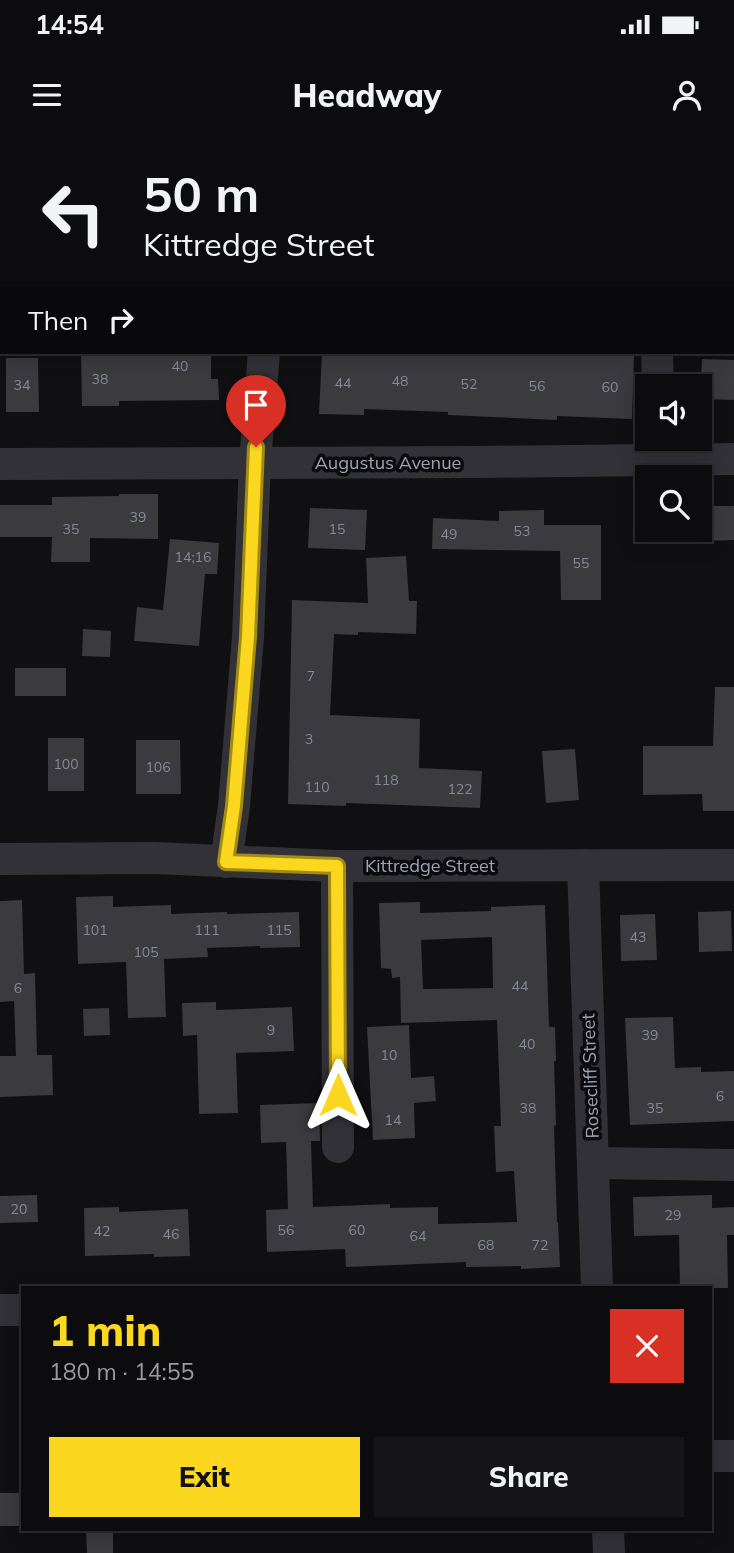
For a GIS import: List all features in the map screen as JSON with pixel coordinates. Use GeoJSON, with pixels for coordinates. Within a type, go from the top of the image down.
{"type":"FeatureCollection","features":[{"type":"Feature","properties":{"kind":"street"},"geometry":{"type":"LineString","coordinates":[[226,862],[234,806],[248,637],[255,463],[264,354]]}},
{"type":"Feature","properties":{"kind":"street"},"geometry":{"type":"LineString","coordinates":[[657,354],[658,374]]}},
{"type":"Feature","properties":{"kind":"street","name":"Augustus Avenue"},"geometry":{"type":"LineString","coordinates":[[0,464],[255,463],[635,451]]}},
{"type":"Feature","properties":{"kind":"street","name":"Augustus Avenue"},"geometry":{"type":"LineString","coordinates":[[668,451],[734,459]]}},
{"type":"Feature","properties":{"kind":"street","name":"Kittredge Street"},"geometry":{"type":"LineString","coordinates":[[0,859],[153,858],[337,866],[734,865]]}},
{"type":"Feature","properties":{"kind":"street","name":"Rosecliff Street"},"geometry":{"type":"LineString","coordinates":[[583,864],[597,1286]]}},
{"type":"Feature","properties":{"kind":"street"},"geometry":{"type":"LineString","coordinates":[[337,866],[338,1147]]}},
{"type":"Feature","properties":{"kind":"street"},"geometry":{"type":"LineString","coordinates":[[593,1163],[734,1165]]}},
{"type":"Feature","properties":{"kind":"street"},"geometry":{"type":"LineString","coordinates":[[0,1310],[21,1310]]}},
{"type":"Feature","properties":{"kind":"street"},"geometry":{"type":"LineString","coordinates":[[712,1456],[734,1456]]}},
{"type":"Feature","properties":{"kind":"street"},"geometry":{"type":"LineString","coordinates":[[608,1531],[609,1553]]}},
{"type":"Feature","properties":{"kind":"building"},"geometry":{"type":"Polygon","coordinates":[[[81,354],[211,354],[211,379],[218,379],[219,400],[119,401],[119,406],[82,406],[81,354]]]}},
{"type":"Feature","properties":{"kind":"building"},"geometry":{"type":"Polygon","coordinates":[[[322,354],[634,356],[632,419],[557,416],[557,420],[364,409],[364,415],[319,414],[322,354]]]}},
{"type":"Feature","properties":{"kind":"building"},"geometry":{"type":"Polygon","coordinates":[[[6,358],[38,358],[39,412],[6,412],[6,358]]]}},
{"type":"Feature","properties":{"kind":"building"},"geometry":{"type":"Polygon","coordinates":[[[702,359],[734,360],[734,400],[712,399],[712,374],[701,374],[702,359]]]}},
{"type":"Feature","properties":{"kind":"building"},"geometry":{"type":"Polygon","coordinates":[[[158,494],[158,539],[90,538],[90,562],[51,562],[52,537],[0,537],[0,505],[52,505],[52,497],[158,494]]]}},
{"type":"Feature","properties":{"kind":"building"},"geometry":{"type":"Polygon","coordinates":[[[712,506],[734,506],[734,540],[712,541],[712,506]]]}},
{"type":"Feature","properties":{"kind":"building"},"geometry":{"type":"Polygon","coordinates":[[[310,508],[367,510],[365,550],[308,548],[310,508]]]}},
{"type":"Feature","properties":{"kind":"building"},"geometry":{"type":"Polygon","coordinates":[[[544,510],[544,525],[601,525],[601,600],[561,600],[560,551],[432,549],[433,518],[499,521],[499,511],[544,510]]]}},
{"type":"Feature","properties":{"kind":"building"},"geometry":{"type":"Polygon","coordinates":[[[170,539],[219,543],[217,574],[205,574],[199,646],[134,641],[137,607],[163,610],[170,539]]]}},
{"type":"Feature","properties":{"kind":"building"},"geometry":{"type":"Polygon","coordinates":[[[406,556],[409,601],[417,601],[416,634],[334,634],[330,715],[420,719],[419,768],[482,771],[480,808],[346,803],[346,806],[288,804],[292,600],[368,603],[366,558],[406,556]]]}},
{"type":"Feature","properties":{"kind":"building"},"geometry":{"type":"Polygon","coordinates":[[[83,629],[111,631],[110,657],[82,656],[83,629]]]}},
{"type":"Feature","properties":{"kind":"building"},"geometry":{"type":"Polygon","coordinates":[[[15,668],[66,668],[66,696],[15,696],[15,668]]]}},
{"type":"Feature","properties":{"kind":"building"},"geometry":{"type":"Polygon","coordinates":[[[715,687],[734,687],[734,811],[703,811],[702,794],[643,795],[643,746],[713,746],[715,687]]]}},
{"type":"Feature","properties":{"kind":"building"},"geometry":{"type":"Polygon","coordinates":[[[48,738],[84,738],[84,791],[48,791],[48,738]]]}},
{"type":"Feature","properties":{"kind":"building"},"geometry":{"type":"Polygon","coordinates":[[[136,740],[180,740],[181,794],[136,794],[136,740]]]}},
{"type":"Feature","properties":{"kind":"building"},"geometry":{"type":"Polygon","coordinates":[[[575,749],[579,800],[546,803],[542,751],[575,749]]]}},
{"type":"Feature","properties":{"kind":"building"},"geometry":{"type":"Polygon","coordinates":[[[113,896],[113,907],[171,905],[171,914],[299,912],[300,947],[207,948],[208,957],[164,959],[166,1017],[128,1018],[126,962],[78,964],[76,897],[113,896]]]}},
{"type":"Feature","properties":{"kind":"building"},"geometry":{"type":"Polygon","coordinates":[[[22,900],[24,974],[35,973],[37,1055],[52,1055],[53,1095],[0,1097],[0,1056],[16,1056],[14,1001],[0,1002],[0,901],[22,900]]]}},
{"type":"Feature","properties":{"kind":"building"},"geometry":{"type":"Polygon","coordinates":[[[420,902],[420,913],[491,911],[491,907],[545,905],[549,1027],[555,1027],[554,1126],[560,1267],[466,1267],[466,1262],[346,1267],[345,1249],[267,1252],[266,1210],[288,1209],[286,1142],[261,1143],[260,1105],[319,1103],[320,1141],[311,1141],[313,1207],[390,1204],[390,1208],[438,1207],[438,1224],[517,1222],[514,1171],[496,1172],[494,1126],[501,1126],[497,1020],[401,1023],[400,977],[392,978],[391,969],[381,968],[379,903],[420,902]],[[492,937],[421,940],[423,989],[493,988],[492,937]]]}},
{"type":"Feature","properties":{"kind":"building"},"geometry":{"type":"Polygon","coordinates":[[[731,911],[732,951],[699,952],[698,912],[731,911]]]}},
{"type":"Feature","properties":{"kind":"building"},"geometry":{"type":"Polygon","coordinates":[[[655,914],[657,960],[621,961],[620,915],[655,914]]]}},
{"type":"Feature","properties":{"kind":"building"},"geometry":{"type":"Polygon","coordinates":[[[216,1002],[216,1010],[292,1007],[294,1051],[236,1053],[238,1113],[199,1114],[197,1035],[183,1036],[182,1003],[216,1002]]]}},
{"type":"Feature","properties":{"kind":"building"},"geometry":{"type":"Polygon","coordinates":[[[109,1008],[110,1035],[84,1036],[83,1009],[109,1008]]]}},
{"type":"Feature","properties":{"kind":"building"},"geometry":{"type":"Polygon","coordinates":[[[673,1017],[675,1068],[701,1067],[701,1072],[734,1071],[734,1121],[630,1125],[625,1018],[673,1017]]]}},
{"type":"Feature","properties":{"kind":"building"},"geometry":{"type":"Polygon","coordinates":[[[409,1025],[411,1078],[434,1076],[436,1101],[414,1103],[415,1138],[373,1140],[367,1027],[409,1025]]]}},
{"type":"Feature","properties":{"kind":"building"},"geometry":{"type":"Polygon","coordinates":[[[37,1195],[38,1222],[0,1223],[0,1196],[37,1195]]]}},
{"type":"Feature","properties":{"kind":"building"},"geometry":{"type":"Polygon","coordinates":[[[712,1195],[712,1208],[734,1207],[734,1235],[727,1235],[728,1288],[680,1286],[679,1235],[634,1236],[633,1197],[712,1195]]]}},
{"type":"Feature","properties":{"kind":"building"},"geometry":{"type":"Polygon","coordinates":[[[119,1207],[119,1212],[188,1209],[190,1256],[85,1256],[84,1208],[119,1207]]]}},
{"type":"Feature","properties":{"kind":"building"},"geometry":{"type":"Polygon","coordinates":[[[0,1493],[21,1493],[21,1526],[0,1526],[0,1493]]]}},
{"type":"Feature","properties":{"kind":"building"},"geometry":{"type":"Polygon","coordinates":[[[86,1531],[113,1531],[113,1553],[87,1553],[86,1531]]]}},
{"type":"Feature","properties":{"kind":"route"},"geometry":{"type":"LineString","coordinates":[[256,447],[248,637],[234,806],[226,862],[337,866],[338,1095]]}}]}
